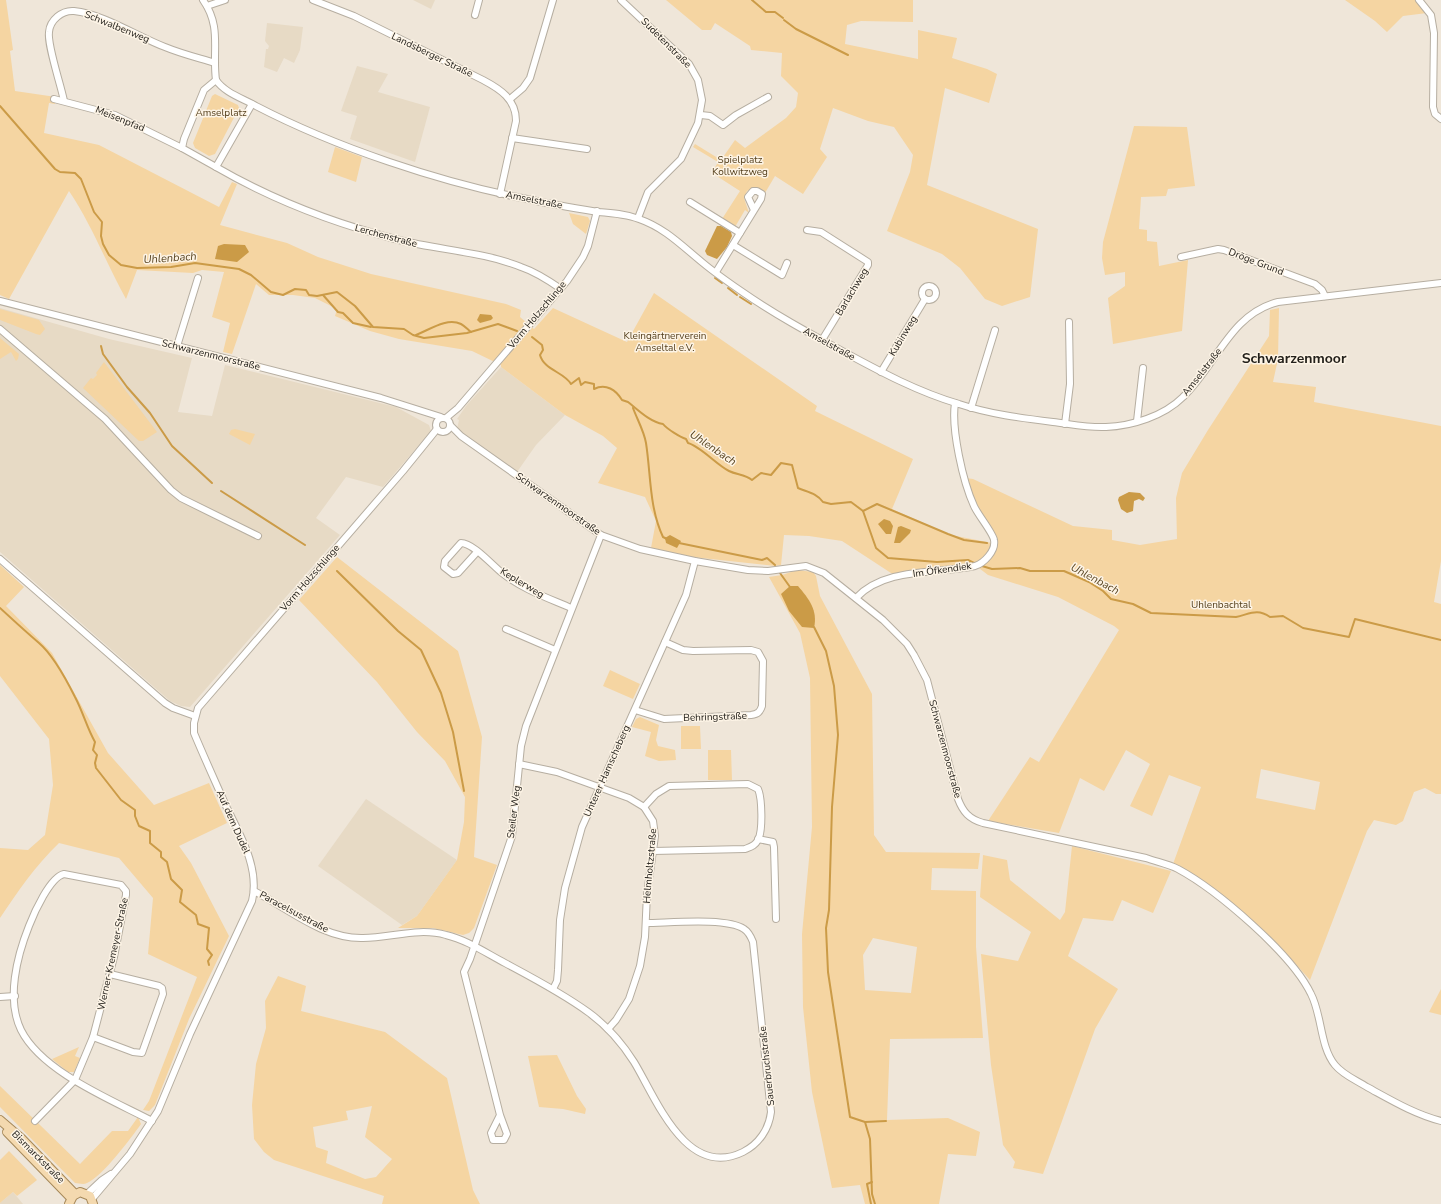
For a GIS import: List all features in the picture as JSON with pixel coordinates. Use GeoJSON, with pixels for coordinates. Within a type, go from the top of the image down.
{"type":"FeatureCollection","features":[{"type":"Feature","properties":{"kind":"main road","name":"Bismarckstraße"},"geometry":{"type":"LineString","coordinates":[[0,1120],[21,1138],[72,1198]]}},
{"type":"Feature","properties":{"kind":"main road","name":"Bismarckstraße"},"geometry":{"type":"LineString","coordinates":[[0,1124],[72,1198]]}},
{"type":"Feature","properties":{"kind":"main road"},"geometry":{"type":"LineString","coordinates":[[72,1198],[80,1192],[91,1199]]}},
{"type":"Feature","properties":{"kind":"street"},"geometry":{"type":"LineString","coordinates":[[203,0],[207,6],[216,32],[216,80],[204,90],[184,139],[182,148],[216,167],[252,104]]}},
{"type":"Feature","properties":{"kind":"street"},"geometry":{"type":"LineString","coordinates":[[207,6],[225,0]]}},
{"type":"Feature","properties":{"kind":"street","name":"Landsberger Straße"},"geometry":{"type":"LineString","coordinates":[[313,0],[360,19],[483,80],[499,89],[510,99]]}},
{"type":"Feature","properties":{"kind":"street"},"geometry":{"type":"LineString","coordinates":[[474,15],[479,0]]}},
{"type":"Feature","properties":{"kind":"street"},"geometry":{"type":"LineString","coordinates":[[500,194],[516,114],[510,99],[529,81],[553,0]]}},
{"type":"Feature","properties":{"kind":"street","name":"Sudetenstraße"},"geometry":{"type":"LineString","coordinates":[[621,0],[689,64],[698,80],[702,100],[700,115],[681,159],[648,192],[638,218]]}},
{"type":"Feature","properties":{"kind":"street"},"geometry":{"type":"LineString","coordinates":[[1419,0],[1431,15],[1434,33],[1433,107],[1435,114],[1441,119]]}},
{"type":"Feature","properties":{"kind":"street","name":"Schwalbenweg"},"geometry":{"type":"LineString","coordinates":[[64,101],[48,37],[52,22],[57,17],[67,12],[85,14],[111,23],[165,47],[215,63]]}},
{"type":"Feature","properties":{"kind":"street","name":"Amselstraße"},"geometry":{"type":"LineString","coordinates":[[216,80],[228,91],[252,104],[307,129],[373,155],[500,194],[638,218],[664,230],[716,272],[769,309],[881,372],[918,390],[955,403],[971,408],[1024,419],[1106,427],[1137,421],[1167,410],[1182,398],[1240,323],[1253,312],[1278,302],[1441,283]]}},
{"type":"Feature","properties":{"kind":"street"},"geometry":{"type":"LineString","coordinates":[[700,115],[710,116],[723,125],[736,115],[768,97]]}},
{"type":"Feature","properties":{"kind":"street","name":"Meisenpfad"},"geometry":{"type":"LineString","coordinates":[[54,99],[115,115],[182,148]]}},
{"type":"Feature","properties":{"kind":"street"},"geometry":{"type":"LineString","coordinates":[[512,138],[587,149]]}},
{"type":"Feature","properties":{"kind":"street","name":"Lerchenstraße"},"geometry":{"type":"LineString","coordinates":[[216,167],[274,197],[337,222],[400,240],[514,264],[532,271],[561,289]]}},
{"type":"Feature","properties":{"kind":"street"},"geometry":{"type":"LineString","coordinates":[[690,202],[740,233]]}},
{"type":"Feature","properties":{"kind":"street"},"geometry":{"type":"LineString","coordinates":[[716,272],[754,210]]}},
{"type":"Feature","properties":{"kind":"street","name":"Vorm Holzschlinge"},"geometry":{"type":"LineString","coordinates":[[444,418],[458,408],[561,289],[583,257],[592,236],[597,211]]}},
{"type":"Feature","properties":{"kind":"street","name":"Barlachweg"},"geometry":{"type":"LineString","coordinates":[[807,230],[821,232],[868,262],[868,266],[822,340]]}},
{"type":"Feature","properties":{"kind":"street"},"geometry":{"type":"LineString","coordinates":[[733,245],[782,275],[787,263]]}},
{"type":"Feature","properties":{"kind":"street","name":"Dröge Grund"},"geometry":{"type":"LineString","coordinates":[[1181,257],[1218,249],[1224,250],[1315,284],[1322,290],[1325,296]]}},
{"type":"Feature","properties":{"kind":"street"},"geometry":{"type":"LineString","coordinates":[[177,346],[198,278]]}},
{"type":"Feature","properties":{"kind":"street","name":"Kubinweg"},"geometry":{"type":"LineString","coordinates":[[881,372],[925,299]]}},
{"type":"Feature","properties":{"kind":"street","name":"Schwarzenmoorstraße"},"geometry":{"type":"LineString","coordinates":[[0,301],[381,398],[420,412],[444,418],[448,428]]}},
{"type":"Feature","properties":{"kind":"street"},"geometry":{"type":"LineString","coordinates":[[1065,424],[1070,384],[1069,322]]}},
{"type":"Feature","properties":{"kind":"street"},"geometry":{"type":"LineString","coordinates":[[0,330],[105,419],[171,490],[181,498],[258,536]]}},
{"type":"Feature","properties":{"kind":"street"},"geometry":{"type":"LineString","coordinates":[[971,408],[995,330]]}},
{"type":"Feature","properties":{"kind":"street"},"geometry":{"type":"LineString","coordinates":[[1137,421],[1143,368]]}},
{"type":"Feature","properties":{"kind":"street","name":"Im Öfkendiek"},"geometry":{"type":"LineString","coordinates":[[856,598],[877,584],[902,576],[975,566],[984,561],[994,546],[993,537],[982,522],[973,505],[962,468],[955,429],[955,403]]}},
{"type":"Feature","properties":{"kind":"street","name":"Vorm Holzschlinge"},"geometry":{"type":"LineString","coordinates":[[428,442],[448,428],[458,408]]}},
{"type":"Feature","properties":{"kind":"street","name":"Schwarzenmoorstraße"},"geometry":{"type":"LineString","coordinates":[[420,412],[437,426],[448,428],[461,436],[601,535],[640,549],[695,561],[748,570],[768,571],[795,566],[809,567],[824,573],[897,633],[907,644],[920,665],[928,685],[958,799],[966,814],[973,820],[983,823],[1162,863],[1190,876],[1242,916],[1286,958],[1300,975],[1315,1003],[1327,1051],[1340,1070],[1400,1106],[1441,1121]]}},
{"type":"Feature","properties":{"kind":"street"},"geometry":{"type":"LineString","coordinates":[[437,426],[444,418]]}},
{"type":"Feature","properties":{"kind":"street","name":"Vorm Holzschlinge"},"geometry":{"type":"LineString","coordinates":[[195,716],[198,708],[210,692],[428,442],[437,426]]}},
{"type":"Feature","properties":{"kind":"street","name":"Steiler Weg"},"geometry":{"type":"LineString","coordinates":[[500,1115],[464,977],[464,972],[512,836],[521,746],[526,726],[571,608],[601,535]]}},
{"type":"Feature","properties":{"kind":"street","name":"Keplerweg"},"geometry":{"type":"LineString","coordinates":[[477,552],[458,573],[453,574],[444,567],[445,561],[461,543],[467,543],[504,575],[536,593],[571,608]]}},
{"type":"Feature","properties":{"kind":"street"},"geometry":{"type":"LineString","coordinates":[[0,559],[165,704],[195,716]]}},
{"type":"Feature","properties":{"kind":"street","name":"Unterer Hamscheberg"},"geometry":{"type":"LineString","coordinates":[[553,989],[557,981],[560,920],[565,888],[580,834],[598,787],[686,595],[695,561]]}},
{"type":"Feature","properties":{"kind":"street"},"geometry":{"type":"LineString","coordinates":[[506,629],[555,650]]}},
{"type":"Feature","properties":{"kind":"street","name":"Behringstraße"},"geometry":{"type":"LineString","coordinates":[[634,710],[664,718],[752,716],[757,714],[762,706],[763,661],[758,652],[751,650],[693,652],[683,650],[665,642]]}},
{"type":"Feature","properties":{"kind":"street","name":"Auf dem Dudel"},"geometry":{"type":"LineString","coordinates":[[91,1199],[130,1154],[152,1121],[175,1074],[190,1034],[252,902],[254,891],[253,874],[244,844],[194,733],[195,716]]}},
{"type":"Feature","properties":{"kind":"street"},"geometry":{"type":"LineString","coordinates":[[519,764],[557,772],[629,798],[644,807],[656,794],[670,786],[748,784],[754,785],[758,789],[761,796],[760,833],[758,840],[751,847],[745,849],[653,851]]}},
{"type":"Feature","properties":{"kind":"street","name":"Helmholtzstraße"},"geometry":{"type":"LineString","coordinates":[[608,1029],[622,1011],[636,981],[643,954],[647,894],[655,828],[652,817],[644,807]]}},
{"type":"Feature","properties":{"kind":"street"},"geometry":{"type":"LineString","coordinates":[[758,840],[770,840],[773,842],[776,919]]}},
{"type":"Feature","properties":{"kind":"street","name":"Werner-Kremeyer-Straße"},"geometry":{"type":"LineString","coordinates":[[15,996],[18,960],[26,932],[42,900],[61,875],[121,885],[126,891],[110,974],[93,1037],[74,1080],[35,1121]]}},
{"type":"Feature","properties":{"kind":"street","name":"Paracelsusstraße"},"geometry":{"type":"LineString","coordinates":[[254,891],[316,926],[339,935],[362,938],[403,933],[432,933],[446,935],[474,946]]}},
{"type":"Feature","properties":{"kind":"street","name":"Sauerbruchstraße"},"geometry":{"type":"LineString","coordinates":[[474,946],[553,989],[585,1010],[608,1029],[634,1062],[670,1126],[691,1146],[702,1153],[716,1157],[736,1156],[755,1145],[763,1135],[770,1118],[771,1102],[753,942],[750,935],[744,929],[722,923],[700,922],[646,924]]}},
{"type":"Feature","properties":{"kind":"street"},"geometry":{"type":"LineString","coordinates":[[93,1037],[133,1052],[142,1053],[163,994],[163,990],[159,986],[110,974]]}},
{"type":"Feature","properties":{"kind":"street"},"geometry":{"type":"LineString","coordinates":[[0,997],[15,996],[18,1020],[28,1040],[53,1065],[74,1080],[152,1121]]}},
{"type":"Feature","properties":{"kind":"shaded area"},"geometry":{"type":"Polygon","coordinates":[[[413,0],[435,0],[431,9],[413,0]]]}},
{"type":"Feature","properties":{"kind":"shaded area"},"geometry":{"type":"Polygon","coordinates":[[[267,23],[303,27],[300,50],[294,63],[284,58],[277,72],[264,67],[266,49],[268,49],[269,46],[265,41],[267,23]]]}},
{"type":"Feature","properties":{"kind":"shaded area"},"geometry":{"type":"Polygon","coordinates":[[[357,66],[388,74],[378,92],[430,107],[415,162],[350,139],[357,116],[341,111],[357,66]]]}},
{"type":"Feature","properties":{"kind":"shaded area"},"geometry":{"type":"Polygon","coordinates":[[[717,226],[721,226],[731,232],[732,236],[727,247],[717,259],[707,255],[705,251],[717,226]]]}},
{"type":"Feature","properties":{"kind":"shaded area"},"geometry":{"type":"Polygon","coordinates":[[[224,244],[245,245],[249,252],[237,262],[215,259],[218,246],[224,244]]]}},
{"type":"Feature","properties":{"kind":"shaded area"},"geometry":{"type":"Polygon","coordinates":[[[0,308],[109,339],[192,358],[178,412],[212,416],[225,365],[396,407],[429,425],[431,431],[383,487],[346,477],[316,518],[340,535],[190,707],[181,706],[170,701],[0,552],[0,308]]]}},
{"type":"Feature","properties":{"kind":"shaded area"},"geometry":{"type":"Polygon","coordinates":[[[480,314],[491,315],[493,318],[480,323],[477,320],[480,314]]]}},
{"type":"Feature","properties":{"kind":"shaded area"},"geometry":{"type":"Polygon","coordinates":[[[501,367],[565,415],[536,445],[517,472],[457,429],[459,420],[457,419],[466,406],[501,367]]]}},
{"type":"Feature","properties":{"kind":"shaded area"},"geometry":{"type":"Polygon","coordinates":[[[1129,492],[1140,493],[1145,498],[1143,501],[1139,499],[1134,501],[1133,511],[1127,513],[1121,509],[1118,500],[1119,497],[1129,492]]]}},
{"type":"Feature","properties":{"kind":"shaded area"},"geometry":{"type":"Polygon","coordinates":[[[884,519],[890,521],[893,526],[891,534],[886,534],[878,524],[884,519]]]}},
{"type":"Feature","properties":{"kind":"shaded area"},"geometry":{"type":"Polygon","coordinates":[[[901,526],[911,530],[910,533],[900,543],[894,543],[898,527],[901,526]]]}},
{"type":"Feature","properties":{"kind":"shaded area"},"geometry":{"type":"Polygon","coordinates":[[[670,535],[681,541],[677,548],[666,543],[665,538],[670,535]]]}},
{"type":"Feature","properties":{"kind":"shaded area"},"geometry":{"type":"Polygon","coordinates":[[[790,586],[798,586],[812,605],[815,616],[814,628],[802,627],[789,611],[781,594],[790,586]]]}},
{"type":"Feature","properties":{"kind":"shaded area"},"geometry":{"type":"Polygon","coordinates":[[[366,799],[457,860],[417,916],[402,925],[318,866],[366,799]]]}},
{"type":"Feature","properties":{"kind":"shaded area"},"geometry":{"type":"Polygon","coordinates":[[[13,1192],[23,1204],[0,1204],[0,1203],[13,1192]]]}},
{"type":"Feature","properties":{"kind":"green space"},"geometry":{"type":"Polygon","coordinates":[[[0,0],[6,0],[13,50],[10,51],[15,91],[56,97],[55,104],[49,103],[44,133],[99,145],[219,207],[232,182],[237,184],[220,225],[287,243],[318,257],[371,274],[506,304],[521,310],[520,317],[534,329],[553,308],[627,342],[654,293],[817,406],[815,411],[913,459],[892,509],[951,535],[992,543],[998,541],[982,520],[966,478],[973,479],[1073,526],[1112,530],[1112,540],[1140,545],[1177,539],[1176,498],[1182,473],[1269,336],[1270,310],[1279,308],[1278,359],[1273,382],[1316,387],[1314,402],[1441,426],[1441,561],[1434,602],[1441,604],[1441,794],[1436,794],[1425,788],[1414,792],[1403,821],[1396,825],[1374,820],[1367,831],[1310,980],[1280,947],[1247,916],[1193,875],[1173,864],[1201,787],[1169,775],[1152,816],[1130,806],[1150,764],[1126,750],[1104,791],[1080,778],[1059,833],[988,821],[1030,757],[1039,762],[1119,630],[1114,626],[1058,597],[988,575],[975,565],[894,575],[842,541],[809,536],[784,535],[781,565],[775,566],[683,556],[651,548],[656,521],[645,497],[598,483],[617,448],[603,436],[565,415],[501,367],[501,365],[472,351],[399,339],[370,331],[335,316],[337,309],[315,298],[293,295],[269,295],[256,284],[232,354],[223,352],[230,323],[212,317],[224,272],[202,270],[193,273],[137,270],[126,299],[85,217],[69,191],[9,299],[0,295],[0,0]],[[1261,769],[1256,798],[1315,810],[1320,782],[1261,769]]]}},
{"type":"Feature","properties":{"kind":"green space","name":"Spielplatz Kollwitzweg"},"geometry":{"type":"Polygon","coordinates":[[[666,0],[913,0],[913,22],[861,21],[847,25],[845,44],[918,59],[918,30],[957,38],[952,58],[987,69],[997,74],[989,103],[945,88],[927,185],[1038,229],[1030,297],[1002,306],[985,299],[960,268],[942,254],[887,231],[910,172],[913,155],[894,127],[868,121],[833,108],[820,149],[827,157],[803,194],[775,176],[765,193],[755,187],[747,191],[744,198],[749,213],[745,210],[735,227],[722,219],[740,191],[712,173],[718,162],[693,147],[695,144],[721,160],[735,140],[745,148],[786,118],[796,107],[798,93],[781,76],[782,53],[751,50],[750,46],[715,23],[711,30],[702,30],[666,0]]]}},
{"type":"Feature","properties":{"kind":"green space"},"geometry":{"type":"Polygon","coordinates":[[[1345,0],[1416,0],[1427,13],[1403,16],[1387,32],[1375,21],[1345,0]]]}},
{"type":"Feature","properties":{"kind":"green space","name":"Amselplatz"},"geometry":{"type":"Polygon","coordinates":[[[215,94],[238,105],[239,108],[215,154],[209,156],[195,148],[193,143],[212,96],[215,94]]]}},
{"type":"Feature","properties":{"kind":"green space"},"geometry":{"type":"Polygon","coordinates":[[[1134,126],[1187,127],[1195,186],[1168,189],[1166,196],[1141,197],[1139,229],[1147,230],[1147,241],[1157,242],[1159,266],[1188,260],[1182,331],[1113,344],[1108,298],[1125,286],[1125,272],[1105,275],[1102,258],[1103,242],[1134,126]]]}},
{"type":"Feature","properties":{"kind":"green space"},"geometry":{"type":"Polygon","coordinates":[[[335,147],[362,157],[356,182],[328,172],[335,147]]]}},
{"type":"Feature","properties":{"kind":"green space"},"geometry":{"type":"Polygon","coordinates":[[[569,213],[588,217],[590,221],[586,234],[573,224],[569,213]]]}},
{"type":"Feature","properties":{"kind":"green space"},"geometry":{"type":"Polygon","coordinates":[[[0,309],[39,320],[45,329],[40,335],[0,320],[0,309]]]}},
{"type":"Feature","properties":{"kind":"green space"},"geometry":{"type":"Polygon","coordinates":[[[0,338],[19,354],[16,361],[11,352],[0,359],[0,338]]]}},
{"type":"Feature","properties":{"kind":"green space"},"geometry":{"type":"Polygon","coordinates":[[[104,362],[157,432],[143,441],[139,441],[83,388],[91,378],[93,379],[97,375],[96,373],[104,362]]]}},
{"type":"Feature","properties":{"kind":"green space"},"geometry":{"type":"Polygon","coordinates":[[[235,429],[255,434],[250,445],[229,434],[231,430],[235,429]]]}},
{"type":"Feature","properties":{"kind":"green space"},"geometry":{"type":"Polygon","coordinates":[[[337,557],[458,651],[482,737],[474,857],[497,865],[474,928],[469,933],[463,935],[433,928],[398,928],[417,916],[457,860],[464,822],[465,797],[445,761],[417,732],[377,682],[299,600],[337,557]]]}},
{"type":"Feature","properties":{"kind":"green space"},"geometry":{"type":"Polygon","coordinates":[[[0,565],[24,587],[6,606],[52,653],[108,753],[154,805],[209,783],[227,823],[179,846],[191,863],[229,936],[189,1019],[155,1105],[149,1111],[143,1110],[149,1101],[197,977],[148,954],[153,898],[119,858],[59,843],[20,888],[0,918],[0,848],[28,850],[45,835],[53,785],[49,739],[0,676],[0,565]]]}},
{"type":"Feature","properties":{"kind":"green space"},"geometry":{"type":"Polygon","coordinates":[[[797,570],[813,572],[816,576],[820,596],[872,694],[874,835],[886,852],[980,853],[978,869],[932,868],[931,890],[976,891],[976,947],[983,1038],[890,1039],[887,1120],[948,1118],[980,1132],[976,1156],[948,1154],[939,1204],[865,1204],[860,1185],[832,1188],[812,1092],[803,1007],[802,934],[812,827],[810,678],[800,633],[769,577],[782,575],[797,570]],[[873,938],[863,955],[865,990],[911,993],[917,947],[873,938]]]}},
{"type":"Feature","properties":{"kind":"green space"},"geometry":{"type":"Polygon","coordinates":[[[610,670],[640,684],[633,699],[603,686],[610,670]]]}},
{"type":"Feature","properties":{"kind":"green space"},"geometry":{"type":"Polygon","coordinates":[[[640,717],[659,725],[656,740],[658,746],[675,750],[676,760],[659,761],[645,756],[651,732],[632,727],[636,719],[640,717]]]}},
{"type":"Feature","properties":{"kind":"green space"},"geometry":{"type":"Polygon","coordinates":[[[681,726],[700,726],[701,749],[681,749],[681,726]]]}},
{"type":"Feature","properties":{"kind":"green space"},"geometry":{"type":"Polygon","coordinates":[[[708,750],[731,750],[732,780],[708,780],[708,750]]]}},
{"type":"Feature","properties":{"kind":"green space"},"geometry":{"type":"Polygon","coordinates":[[[1072,846],[1171,871],[1153,913],[1122,900],[1113,921],[1083,918],[1068,956],[1118,989],[1095,1029],[1043,1174],[1013,1168],[1015,1162],[1003,1145],[991,1065],[981,954],[1018,961],[1031,932],[980,897],[983,855],[1007,860],[1010,880],[1060,920],[1065,912],[1072,846]]]}},
{"type":"Feature","properties":{"kind":"green space"},"geometry":{"type":"Polygon","coordinates":[[[278,976],[306,986],[301,1011],[385,1032],[447,1078],[473,1190],[480,1204],[382,1204],[384,1196],[274,1160],[264,1152],[254,1139],[252,1105],[256,1064],[266,1028],[265,1001],[278,976]],[[372,1106],[346,1111],[348,1120],[313,1127],[316,1147],[328,1151],[326,1163],[365,1179],[376,1177],[392,1159],[365,1137],[372,1106]]]}},
{"type":"Feature","properties":{"kind":"green space"},"geometry":{"type":"Polygon","coordinates":[[[1441,989],[1441,1015],[1429,1012],[1441,989]]]}},
{"type":"Feature","properties":{"kind":"green space"},"geometry":{"type":"Polygon","coordinates":[[[79,1047],[75,1056],[80,1058],[74,1072],[68,1072],[52,1059],[79,1047]]]}},
{"type":"Feature","properties":{"kind":"green space"},"geometry":{"type":"Polygon","coordinates":[[[557,1055],[577,1096],[586,1109],[585,1114],[563,1109],[539,1107],[528,1056],[557,1055]]]}},
{"type":"Feature","properties":{"kind":"green space"},"geometry":{"type":"Polygon","coordinates":[[[0,1086],[80,1164],[112,1131],[128,1131],[138,1117],[141,1124],[116,1156],[100,1173],[87,1183],[75,1183],[0,1107],[0,1086]]]}},
{"type":"Feature","properties":{"kind":"green space"},"geometry":{"type":"Polygon","coordinates":[[[9,1151],[37,1180],[17,1196],[13,1192],[0,1203],[0,1160],[9,1151]]]}},
{"type":"Feature","properties":{"kind":"waterway"},"geometry":{"type":"LineString","coordinates":[[752,0],[766,12],[775,12],[783,18]]}},
{"type":"Feature","properties":{"kind":"waterway"},"geometry":{"type":"LineString","coordinates":[[784,20],[796,29],[848,55]]}},
{"type":"Feature","properties":{"kind":"waterway","name":"Uhlenbach"},"geometry":{"type":"LineString","coordinates":[[0,106],[55,169],[60,172],[75,173],[81,179],[94,212],[102,222],[101,236],[103,244],[109,255],[121,265],[137,268],[171,267],[195,263],[239,269],[251,275],[271,292],[283,295],[295,289],[306,290],[309,295],[317,296],[337,292],[355,306],[373,327],[404,329],[413,335],[424,338],[467,333],[498,324],[517,331]]}},
{"type":"Feature","properties":{"kind":"waterway"},"geometry":{"type":"LineString","coordinates":[[715,278],[722,283]]}},
{"type":"Feature","properties":{"kind":"waterway"},"geometry":{"type":"LineString","coordinates":[[728,288],[737,295]]}},
{"type":"Feature","properties":{"kind":"waterway","name":"Uhlenbach"},"geometry":{"type":"LineString","coordinates":[[323,295],[338,312],[343,313],[353,323],[371,327]]}},
{"type":"Feature","properties":{"kind":"waterway"},"geometry":{"type":"LineString","coordinates":[[740,297],[751,304]]}},
{"type":"Feature","properties":{"kind":"waterway"},"geometry":{"type":"LineString","coordinates":[[416,335],[438,325],[450,322],[461,324],[471,332]]}},
{"type":"Feature","properties":{"kind":"waterway","name":"Uhlenbach"},"geometry":{"type":"LineString","coordinates":[[532,337],[542,345],[543,350],[540,355],[542,360],[571,384],[579,378],[581,385],[585,382],[594,384],[594,389],[598,387],[610,388],[617,393],[622,400],[628,402],[649,418],[663,424],[680,437],[686,439],[688,443],[698,448],[729,471],[752,480],[761,473],[771,475],[781,463],[792,465],[798,488],[815,495],[823,502],[831,504],[851,502],[863,511],[876,548],[888,558],[937,562],[968,560],[976,564]]}},
{"type":"Feature","properties":{"kind":"waterway"},"geometry":{"type":"LineString","coordinates":[[101,346],[103,354],[127,387],[150,413],[172,446],[212,483]]}},
{"type":"Feature","properties":{"kind":"waterway"},"geometry":{"type":"LineString","coordinates":[[633,408],[646,443],[651,491],[658,526],[663,537],[667,539]]}},
{"type":"Feature","properties":{"kind":"waterway"},"geometry":{"type":"LineString","coordinates":[[221,491],[305,545]]}},
{"type":"Feature","properties":{"kind":"waterway"},"geometry":{"type":"LineString","coordinates":[[863,511],[877,504],[964,540],[987,543]]}},
{"type":"Feature","properties":{"kind":"waterway"},"geometry":{"type":"LineString","coordinates":[[679,543],[762,560],[767,558],[775,565]]}},
{"type":"Feature","properties":{"kind":"waterway","name":"Uhlenbach"},"geometry":{"type":"LineString","coordinates":[[982,566],[992,569],[1020,568],[1030,571],[1064,571],[1089,582],[1103,591],[1111,599],[1133,604],[1151,613],[1236,617],[1257,612],[1270,617],[1283,616],[1303,628],[1349,637],[1355,619],[1441,640]]}},
{"type":"Feature","properties":{"kind":"waterway"},"geometry":{"type":"LineString","coordinates":[[337,571],[398,631],[421,650],[441,693],[453,732],[464,791]]}},
{"type":"Feature","properties":{"kind":"waterway"},"geometry":{"type":"LineString","coordinates":[[780,573],[790,587]]}},
{"type":"Feature","properties":{"kind":"waterway"},"geometry":{"type":"LineString","coordinates":[[0,608],[44,648],[64,676],[95,742],[93,750],[97,755],[95,763],[96,768],[121,800],[135,810],[135,816],[139,826],[150,831],[150,843],[161,852],[161,857],[167,862],[171,879],[182,890],[180,902],[196,915],[198,924],[209,928],[207,949],[212,955],[208,961],[209,965]]}},
{"type":"Feature","properties":{"kind":"waterway"},"geometry":{"type":"LineString","coordinates":[[814,627],[826,651],[834,686],[838,735],[832,807],[829,910],[826,928],[828,972],[850,1117],[865,1122],[870,1139],[872,1194],[875,1204]]}},
{"type":"Feature","properties":{"kind":"waterway"},"geometry":{"type":"LineString","coordinates":[[865,1122],[886,1121]]}},
{"type":"Feature","properties":{"kind":"waterway"},"geometry":{"type":"LineString","coordinates":[[871,1204],[867,1184],[872,1182]]}},
{"type":"Feature","properties":{"kind":"district","name":"Schwarzenmoor"},"geometry":{"type":"Point","coordinates":[1294,358]}},
{"type":"Feature","properties":{"kind":"park label","name":"Kleingärtnerverein Amseltal e.V."},"geometry":{"type":"Point","coordinates":[665,342]}},
{"type":"Feature","properties":{"kind":"park label","name":"Uhlenbachtal"},"geometry":{"type":"Point","coordinates":[1221,605]}}]}
